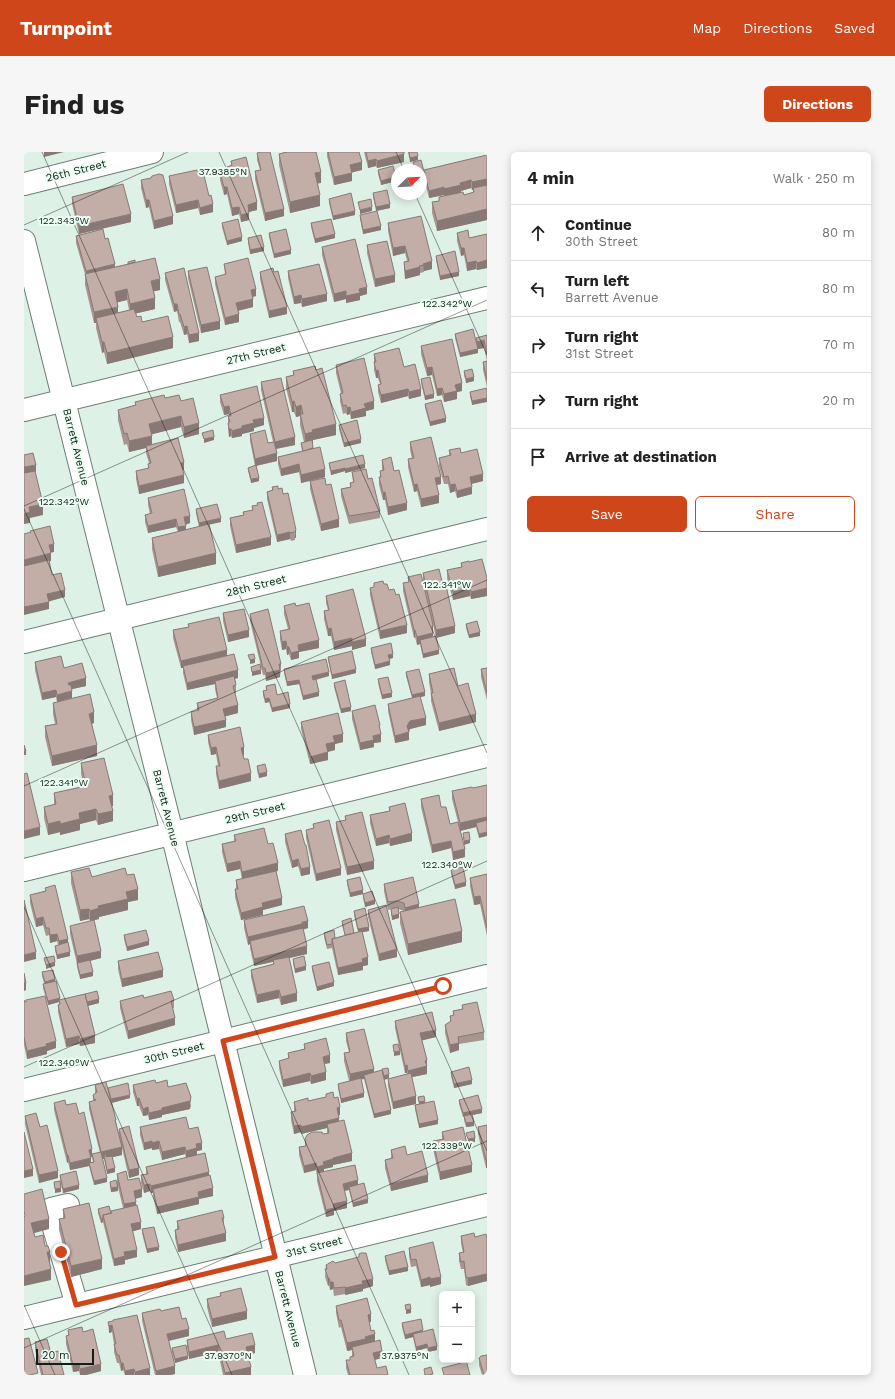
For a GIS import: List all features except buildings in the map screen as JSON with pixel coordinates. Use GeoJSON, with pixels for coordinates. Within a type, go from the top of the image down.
{"type":"FeatureCollection","features":[{"type":"Feature","properties":{"kind":"street","name":"26th Street"},"geometry":{"type":"LineString","coordinates":[[24,184],[152,152]]}},
{"type":"Feature","properties":{"kind":"street","name":"Barrett Avenue"},"geometry":{"type":"LineString","coordinates":[[24,241],[119,619],[305,1375]]}},
{"type":"Feature","properties":{"kind":"street","name":"27th Street"},"geometry":{"type":"LineString","coordinates":[[24,410],[487,298]]}},
{"type":"Feature","properties":{"kind":"street","name":"28th Street"},"geometry":{"type":"LineString","coordinates":[[24,642],[487,529]]}},
{"type":"Feature","properties":{"kind":"street","name":"29th Street"},"geometry":{"type":"LineString","coordinates":[[24,870],[487,756]]}},
{"type":"Feature","properties":{"kind":"street","name":"30th Street"},"geometry":{"type":"LineString","coordinates":[[24,1090],[487,976]]}},
{"type":"Feature","properties":{"kind":"street"},"geometry":{"type":"LineString","coordinates":[[68,1205],[52,1209],[53,1225],[76,1305]]}},
{"type":"Feature","properties":{"kind":"street","name":"31st Street"},"geometry":{"type":"LineString","coordinates":[[24,1318],[487,1205]]}},
{"type":"Feature","properties":{"kind":"route"},"geometry":{"type":"LineString","coordinates":[[61,1252],[76,1305],[275,1257],[223,1041],[443,986]]}}]}
